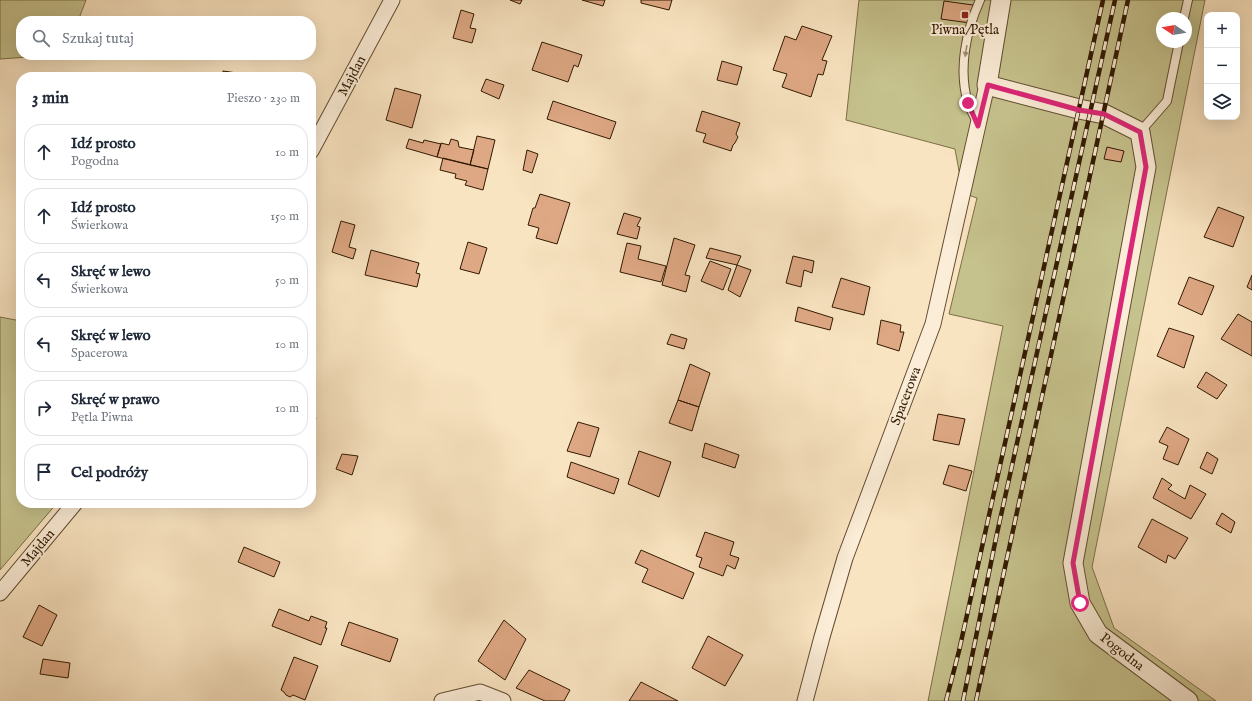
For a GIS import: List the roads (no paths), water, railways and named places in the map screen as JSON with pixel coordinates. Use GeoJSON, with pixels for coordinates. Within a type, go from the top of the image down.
{"type":"FeatureCollection","features":[{"type":"Feature","properties":{"kind":"street","name":"Majdan"},"geometry":{"type":"LineString","coordinates":[[316,142],[392,0]]}},
{"type":"Feature","properties":{"kind":"street"},"geometry":{"type":"LineString","coordinates":[[1001,0],[988,85],[1079,110],[1104,114],[1140,132]]}},
{"type":"Feature","properties":{"kind":"street","name":"Spacerowa"},"geometry":{"type":"LineString","coordinates":[[805,701],[845,558],[933,324],[988,85]]}},
{"type":"Feature","properties":{"kind":"street","name":"Pogodna"},"geometry":{"type":"LineString","coordinates":[[1140,132],[1146,167],[1073,563],[1080,603],[1098,634],[1188,701]]}},
{"type":"Feature","properties":{"kind":"street","name":"Majdan"},"geometry":{"type":"LineString","coordinates":[[0,594],[71,508]]}},
{"type":"Feature","properties":{"kind":"street"},"geometry":{"type":"LineString","coordinates":[[442,701],[480,692],[503,701]]}},
{"type":"Feature","properties":{"kind":"lane"},"geometry":{"type":"LineString","coordinates":[[978,126],[968,103],[963,68],[968,34],[980,0]]}},
{"type":"Feature","properties":{"kind":"lane"},"geometry":{"type":"LineString","coordinates":[[1185,12],[1188,0]]}},
{"type":"Feature","properties":{"kind":"lane"},"geometry":{"type":"LineString","coordinates":[[1140,132],[1167,101],[1178,48]]}},
{"type":"Feature","properties":{"kind":"railway"},"geometry":{"type":"LineString","coordinates":[[946,701],[959,651],[1103,0]]}},
{"type":"Feature","properties":{"kind":"railway"},"geometry":{"type":"LineString","coordinates":[[963,701],[996,538],[1115,0]]}},
{"type":"Feature","properties":{"kind":"railway"},"geometry":{"type":"LineString","coordinates":[[976,701],[1128,0]]}},
{"type":"Feature","properties":{"kind":"place","name":"Piwna/Pętla"},"geometry":{"type":"Point","coordinates":[965,15]}}]}
